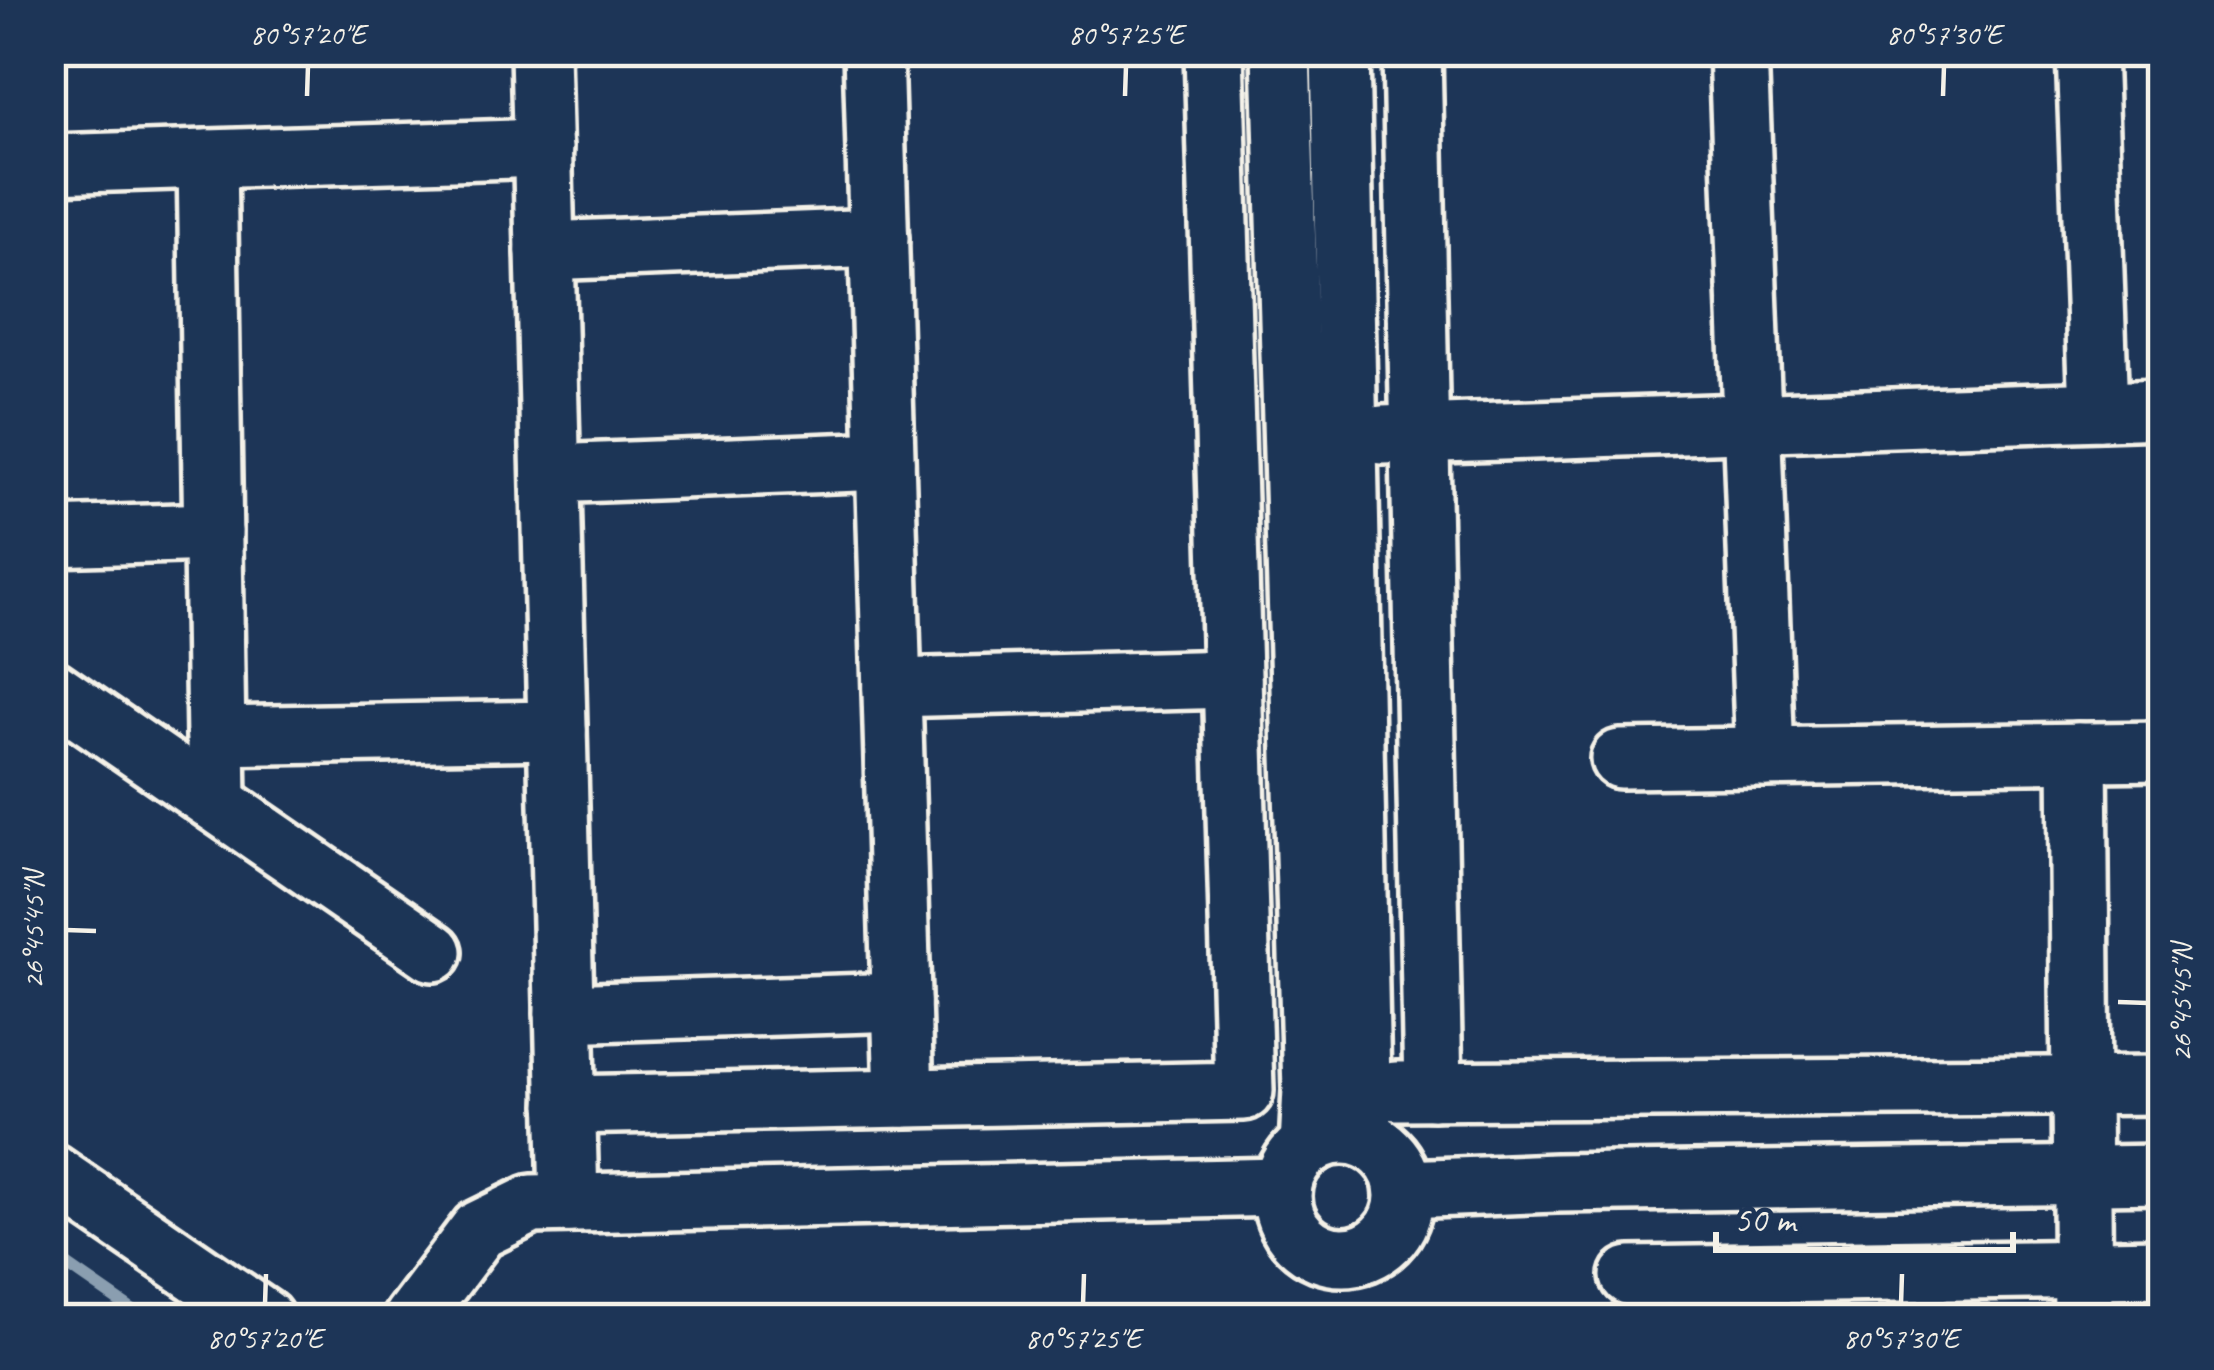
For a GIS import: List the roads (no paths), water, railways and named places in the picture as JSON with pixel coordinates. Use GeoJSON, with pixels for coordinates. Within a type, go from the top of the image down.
{"type":"FeatureCollection","features":[{"type":"Feature","properties":{"kind":"street"},"geometry":{"type":"LineString","coordinates":[[540,51],[569,1203]]}},
{"type":"Feature","properties":{"kind":"street"},"geometry":{"type":"LineString","coordinates":[[873,51],[904,1098]]}},
{"type":"Feature","properties":{"kind":"street"},"geometry":{"type":"LineString","coordinates":[[566,1105],[1244,1091],[1214,51]]}},
{"type":"Feature","properties":{"kind":"street"},"geometry":{"type":"LineString","coordinates":[[1281,51],[1312,1090],[1329,1140]]}},
{"type":"Feature","properties":{"kind":"street"},"geometry":{"type":"LineString","coordinates":[[1329,1140],[1348,436],[1340,51]]}},
{"type":"Feature","properties":{"kind":"street"},"geometry":{"type":"LineString","coordinates":[[1412,51],[1433,1091]]}},
{"type":"Feature","properties":{"kind":"street"},"geometry":{"type":"LineString","coordinates":[[1738,51],[1766,757]]}},
{"type":"Feature","properties":{"kind":"street"},"geometry":{"type":"LineString","coordinates":[[2086,51],[2099,411]]}},
{"type":"Feature","properties":{"kind":"street"},"geometry":{"type":"LineString","coordinates":[[51,164],[543,148]]}},
{"type":"Feature","properties":{"kind":"street"},"geometry":{"type":"LineString","coordinates":[[207,159],[217,803]]}},
{"type":"Feature","properties":{"kind":"street"},"geometry":{"type":"LineString","coordinates":[[545,251],[878,238]]}},
{"type":"Feature","properties":{"kind":"street"},"geometry":{"type":"LineString","coordinates":[[1348,436],[2163,410]]}},
{"type":"Feature","properties":{"kind":"street"},"geometry":{"type":"LineString","coordinates":[[550,474],[886,460]]}},
{"type":"Feature","properties":{"kind":"street"},"geometry":{"type":"LineString","coordinates":[[51,537],[213,532]]}},
{"type":"Feature","properties":{"kind":"street"},"geometry":{"type":"LineString","coordinates":[[892,688],[1232,680]]}},
{"type":"Feature","properties":{"kind":"street"},"geometry":{"type":"LineString","coordinates":[[51,688],[433,952]]}},
{"type":"Feature","properties":{"kind":"street"},"geometry":{"type":"LineString","coordinates":[[216,736],[557,730]]}},
{"type":"Feature","properties":{"kind":"street"},"geometry":{"type":"LineString","coordinates":[[1620,759],[2163,751]]}},
{"type":"Feature","properties":{"kind":"street"},"geometry":{"type":"LineString","coordinates":[[2078,752],[2083,1294]]}},
{"type":"Feature","properties":{"kind":"street"},"geometry":{"type":"LineString","coordinates":[[564,1013],[901,1002]]}},
{"type":"Feature","properties":{"kind":"street"},"geometry":{"type":"LineString","coordinates":[[412,1319],[479,1230],[532,1204],[1329,1140],[1382,1148],[1397,1166],[1405,1189],[1403,1210],[1391,1234],[1376,1248],[1350,1257],[1325,1255],[1304,1244],[1290,1228],[1281,1202],[1329,1140],[1433,1091],[2163,1085]]}},
{"type":"Feature","properties":{"kind":"street"},"geometry":{"type":"LineString","coordinates":[[51,1173],[264,1319]]}},
{"type":"Feature","properties":{"kind":"street"},"geometry":{"type":"LineString","coordinates":[[1405,1189],[2163,1174]]}},
{"type":"Feature","properties":{"kind":"street"},"geometry":{"type":"LineString","coordinates":[[1630,1276],[2083,1294],[2163,1268]]}},
{"type":"Feature","properties":{"kind":"waterway"},"geometry":{"type":"LineString","coordinates":[[51,1254],[145,1319]]}}]}
